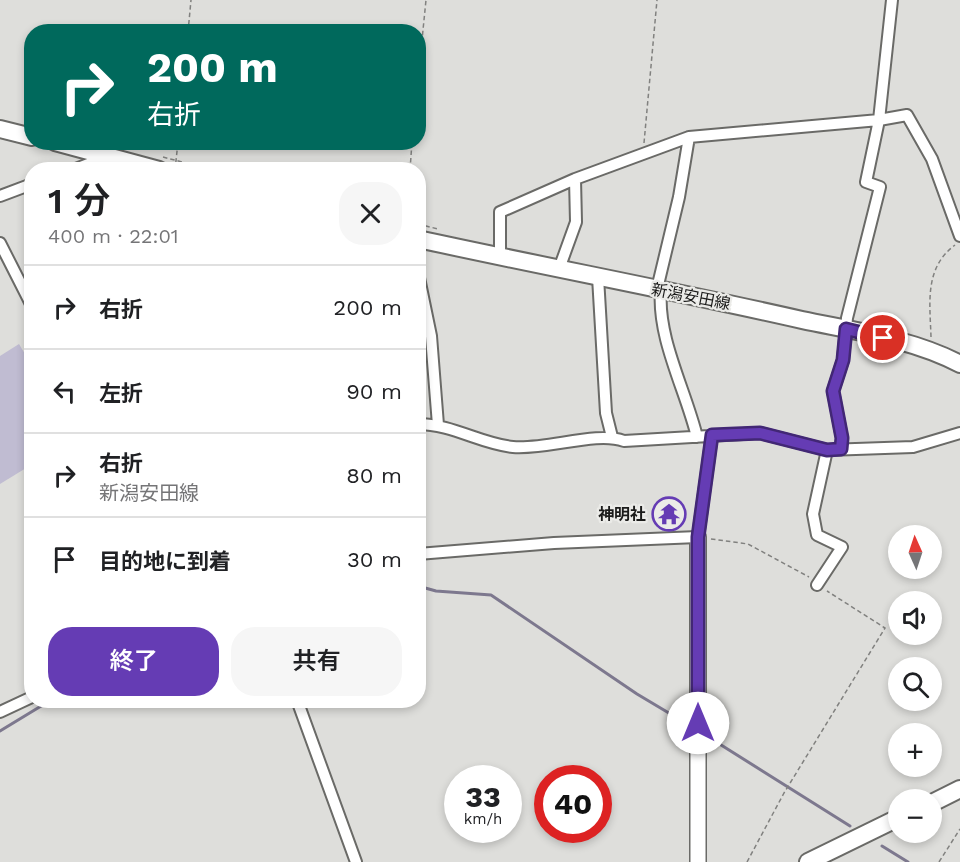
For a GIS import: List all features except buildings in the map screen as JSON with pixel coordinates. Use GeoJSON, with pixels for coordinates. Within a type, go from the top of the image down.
{"type":"FeatureCollection","features":[{"type":"Feature","properties":{"kind":"main road"},"geometry":{"type":"LineString","coordinates":[[0,129],[24,135]]}},
{"type":"Feature","properties":{"kind":"main road"},"geometry":{"type":"LineString","coordinates":[[86,150],[126,162]]}},
{"type":"Feature","properties":{"kind":"main road","name":"新潟安田線"},"geometry":{"type":"LineString","coordinates":[[426,241],[659,290],[752,307],[929,350],[960,364]]}},
{"type":"Feature","properties":{"kind":"main road"},"geometry":{"type":"LineString","coordinates":[[942,797],[960,789]]}},
{"type":"Feature","properties":{"kind":"main road"},"geometry":{"type":"LineString","coordinates":[[808,862],[888,823]]}},
{"type":"Feature","properties":{"kind":"street"},"geometry":{"type":"LineString","coordinates":[[841,449],[842,438],[833,391],[843,360],[846,329],[880,187],[866,182],[879,120],[892,0]]}},
{"type":"Feature","properties":{"kind":"street"},"geometry":{"type":"LineString","coordinates":[[500,257],[500,212],[575,179],[689,137],[879,120],[907,115],[932,159],[960,236]]}},
{"type":"Feature","properties":{"kind":"street"},"geometry":{"type":"LineString","coordinates":[[689,137],[659,290],[665,334],[697,437]]}},
{"type":"Feature","properties":{"kind":"street"},"geometry":{"type":"LineString","coordinates":[[94,162],[110,156]]}},
{"type":"Feature","properties":{"kind":"street"},"geometry":{"type":"LineString","coordinates":[[559,269],[576,222],[575,179]]}},
{"type":"Feature","properties":{"kind":"street"},"geometry":{"type":"LineString","coordinates":[[0,196],[24,187]]}},
{"type":"Feature","properties":{"kind":"street"},"geometry":{"type":"LineString","coordinates":[[0,243],[24,290]]}},
{"type":"Feature","properties":{"kind":"street"},"geometry":{"type":"LineString","coordinates":[[598,277],[606,413],[612,437]]}},
{"type":"Feature","properties":{"kind":"street"},"geometry":{"type":"LineString","coordinates":[[426,312],[431,336],[438,425]]}},
{"type":"Feature","properties":{"kind":"street"},"geometry":{"type":"LineString","coordinates":[[426,424],[438,425],[511,447],[542,448],[612,437],[624,441],[760,433],[827,450],[913,447],[960,433]]}},
{"type":"Feature","properties":{"kind":"street"},"geometry":{"type":"LineString","coordinates":[[698,862],[698,537],[712,435]]}},
{"type":"Feature","properties":{"kind":"street"},"geometry":{"type":"LineString","coordinates":[[817,585],[842,547],[817,535],[813,514],[827,450]]}},
{"type":"Feature","properties":{"kind":"street"},"geometry":{"type":"LineString","coordinates":[[426,553],[554,543],[698,537]]}},
{"type":"Feature","properties":{"kind":"street"},"geometry":{"type":"LineString","coordinates":[[0,712],[24,701]]}},
{"type":"Feature","properties":{"kind":"street"},"geometry":{"type":"LineString","coordinates":[[300,708],[357,862]]}},
{"type":"Feature","properties":{"kind":"path"},"geometry":{"type":"LineString","coordinates":[[189,24],[191,0]]}},
{"type":"Feature","properties":{"kind":"path"},"geometry":{"type":"LineString","coordinates":[[424,24],[426,0]]}},
{"type":"Feature","properties":{"kind":"path"},"geometry":{"type":"LineString","coordinates":[[643,155],[657,0]]}},
{"type":"Feature","properties":{"kind":"path"},"geometry":{"type":"LineString","coordinates":[[929,350],[931,339],[929,285],[944,253],[960,241]]}},
{"type":"Feature","properties":{"kind":"path"},"geometry":{"type":"LineString","coordinates":[[698,537],[748,544],[805,574],[817,585],[885,628],[784,793],[747,862]]}},
{"type":"Feature","properties":{"kind":"path"},"geometry":{"type":"LineString","coordinates":[[939,862],[960,829]]}},
{"type":"Feature","properties":{"kind":"shaded area"},"geometry":{"type":"Polygon","coordinates":[[[19,344],[24,352],[24,469],[0,484],[0,356],[19,344]]]}},
{"type":"Feature","properties":{"kind":"waterway"},"geometry":{"type":"LineString","coordinates":[[426,588],[491,595],[637,694],[694,728]]}},
{"type":"Feature","properties":{"kind":"waterway"},"geometry":{"type":"LineString","coordinates":[[0,731],[38,708]]}},
{"type":"Feature","properties":{"kind":"waterway"},"geometry":{"type":"LineString","coordinates":[[702,733],[850,826]]}},
{"type":"Feature","properties":{"kind":"waterway"},"geometry":{"type":"LineString","coordinates":[[882,846],[908,862]]}},
{"type":"Feature","properties":{"kind":"place","name":"神明社"},"geometry":{"type":"Point","coordinates":[669,514]}},
{"type":"Feature","properties":{"kind":"route"},"geometry":{"type":"LineString","coordinates":[[698,723],[698,537],[712,435],[760,433],[827,450],[841,449],[842,438],[833,391],[843,360],[846,329],[883,338]]}}]}
